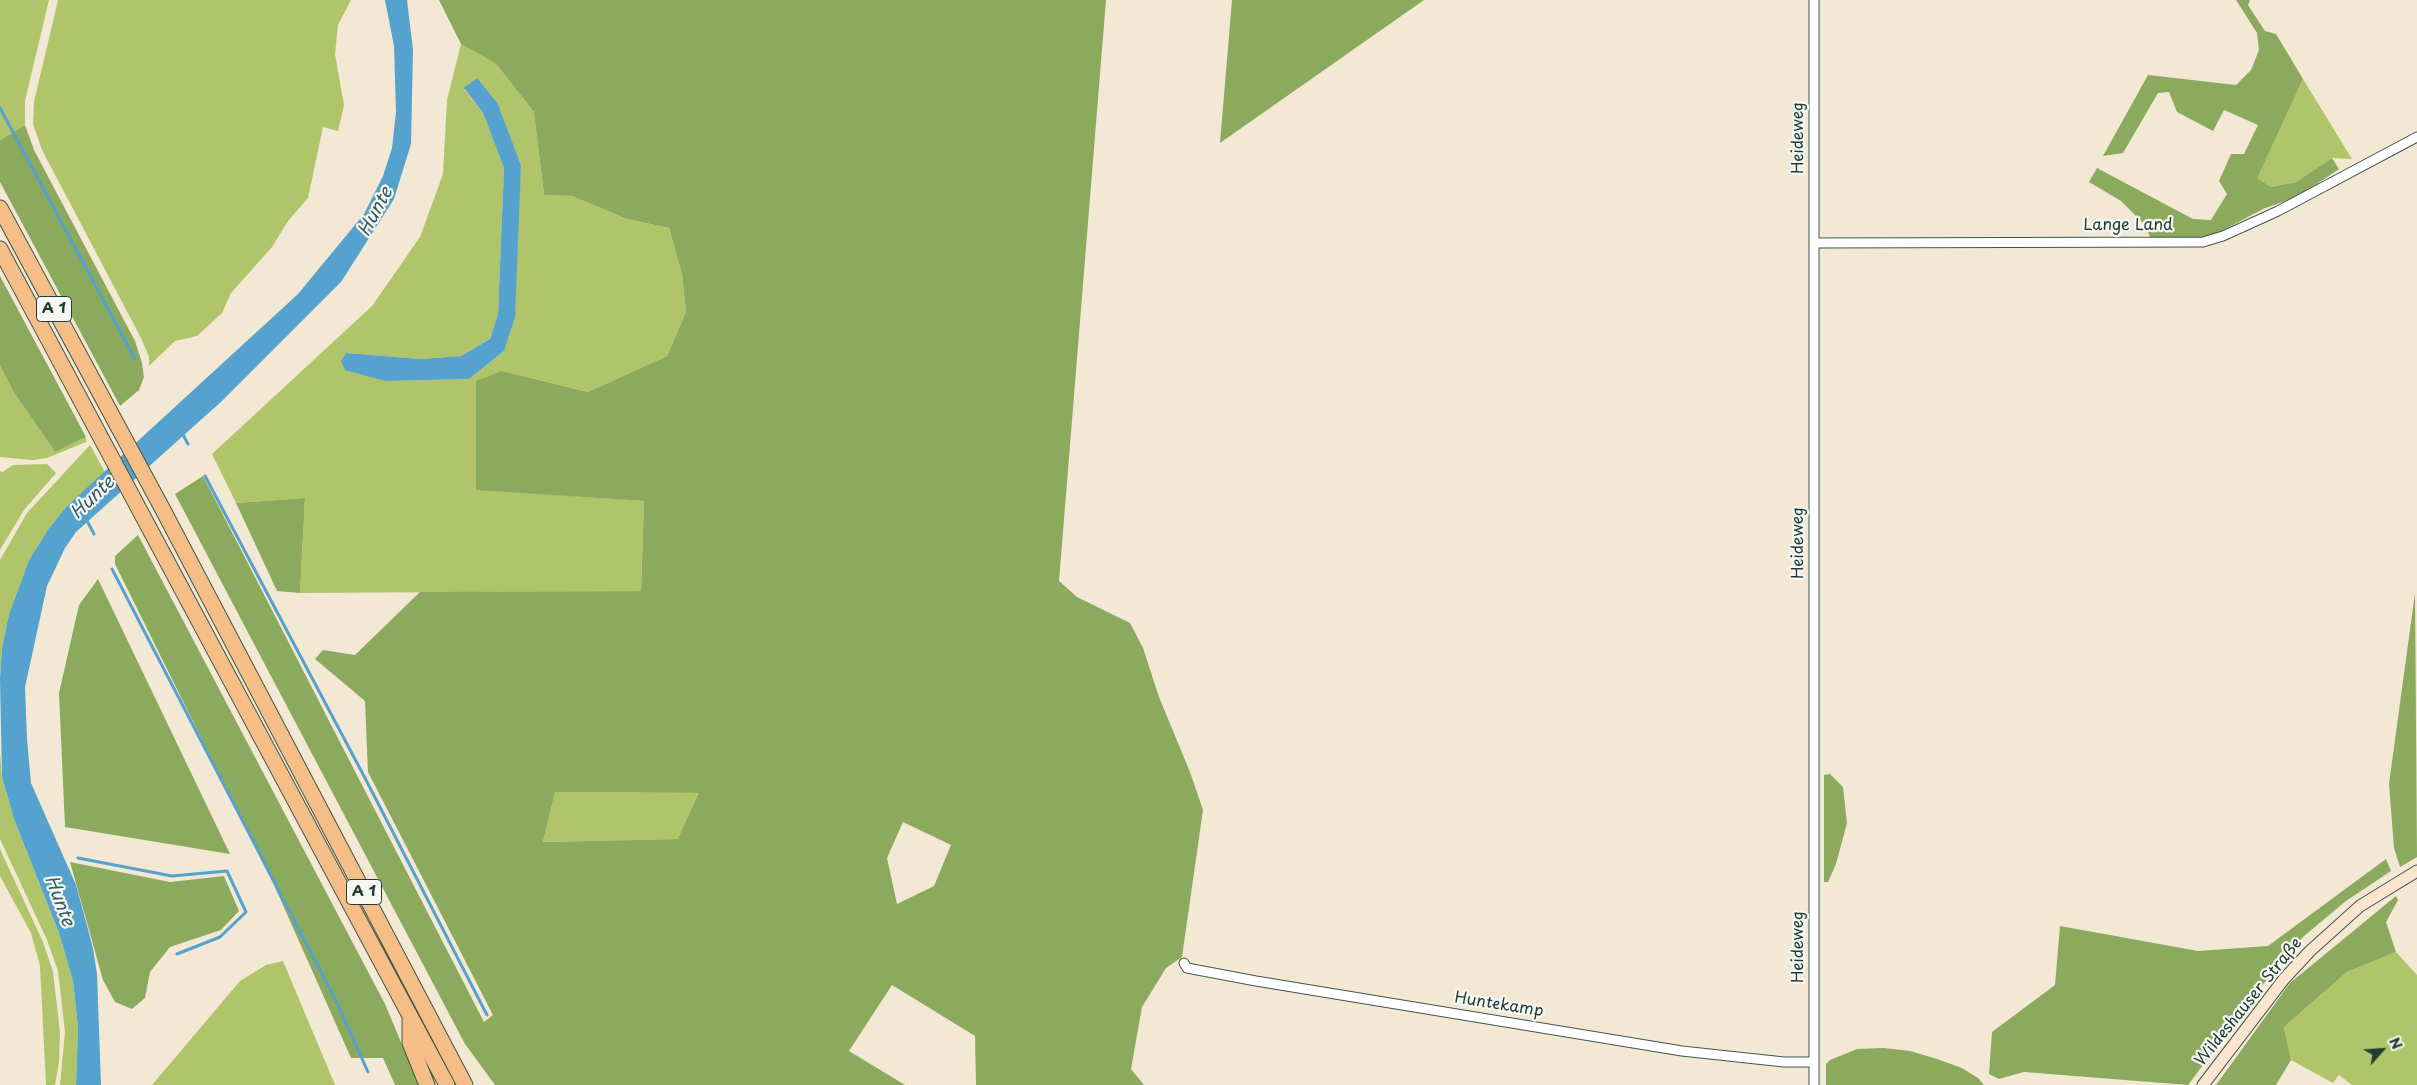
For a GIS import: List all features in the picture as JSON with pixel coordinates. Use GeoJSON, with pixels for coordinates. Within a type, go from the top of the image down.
{"type":"FeatureCollection","features":[{"type":"Feature","properties":{"kind":"highway","name":"A 1"},"geometry":{"type":"LineString","coordinates":[[0,208],[162,508],[465,1085]]}},
{"type":"Feature","properties":{"kind":"highway","name":"A 1"},"geometry":{"type":"LineString","coordinates":[[0,249],[447,1085]]}},
{"type":"Feature","properties":{"kind":"highway"},"geometry":{"type":"LineString","coordinates":[[410,1014],[410,1043],[427,1085]]}},
{"type":"Feature","properties":{"kind":"main road","name":"Wildeshauser Straße"},"geometry":{"type":"LineString","coordinates":[[2203,1085],[2284,979],[2310,951],[2360,906],[2417,871]]}},
{"type":"Feature","properties":{"kind":"street","name":"Heideweg"},"geometry":{"type":"LineString","coordinates":[[1814,0],[1814,1085]]}},
{"type":"Feature","properties":{"kind":"street","name":"Lange Land"},"geometry":{"type":"LineString","coordinates":[[1814,242],[2203,242],[2223,236],[2278,211],[2417,138]]}},
{"type":"Feature","properties":{"kind":"street","name":"Huntekamp"},"geometry":{"type":"LineString","coordinates":[[1184,963],[1187,968],[1256,981],[1682,1051],[1784,1062],[1814,1062]]}},
{"type":"Feature","properties":{"kind":"green space"},"geometry":{"type":"Polygon","coordinates":[[[0,0],[49,0],[25,101],[25,125],[0,140],[0,0]]]}},
{"type":"Feature","properties":{"kind":"green space"},"geometry":{"type":"Polygon","coordinates":[[[58,0],[351,0],[338,25],[335,54],[344,105],[338,131],[323,127],[308,198],[288,221],[272,247],[231,293],[222,313],[197,336],[175,341],[149,366],[149,357],[141,338],[42,150],[33,124],[34,102],[58,0]]]}},
{"type":"Feature","properties":{"kind":"green space"},"geometry":{"type":"Polygon","coordinates":[[[439,0],[1106,0],[1059,581],[1077,597],[1130,623],[1143,648],[1159,697],[1190,772],[1203,810],[1182,957],[1166,968],[1142,1007],[1131,1069],[1144,1085],[976,1085],[975,1036],[892,985],[849,1051],[905,1085],[495,1085],[465,1044],[175,494],[203,476],[484,1022],[493,1015],[368,772],[365,701],[315,659],[323,650],[355,655],[420,592],[641,591],[644,501],[476,490],[476,381],[502,371],[588,392],[667,356],[686,312],[682,274],[669,228],[627,219],[572,196],[544,195],[534,112],[496,64],[461,44],[439,0]],[[555,792],[543,842],[678,839],[698,794],[698,793],[555,792]],[[903,822],[887,858],[897,904],[934,886],[951,845],[903,822]]]}},
{"type":"Feature","properties":{"kind":"green space"},"geometry":{"type":"Polygon","coordinates":[[[1232,0],[1424,0],[1220,143],[1232,0]]]}},
{"type":"Feature","properties":{"kind":"green space"},"geometry":{"type":"Polygon","coordinates":[[[2236,0],[2250,0],[2248,5],[2265,31],[2276,34],[2303,79],[2257,178],[2271,187],[2296,182],[2332,158],[2339,169],[2299,196],[2263,209],[2208,238],[2151,239],[2144,224],[2121,201],[2089,182],[2097,168],[2193,219],[2211,220],[2227,194],[2219,181],[2231,154],[2244,154],[2258,125],[2224,110],[2213,131],[2177,112],[2169,92],[2158,93],[2123,153],[2103,156],[2148,75],[2236,85],[2251,70],[2259,50],[2257,33],[2236,0]]]}},
{"type":"Feature","properties":{"kind":"green space"},"geometry":{"type":"Polygon","coordinates":[[[461,44],[496,64],[534,112],[544,195],[572,196],[627,219],[669,228],[682,274],[686,312],[667,356],[588,392],[502,371],[476,489],[644,501],[641,591],[300,593],[305,498],[236,503],[212,454],[372,306],[420,237],[443,174],[447,100],[461,44]],[[464,89],[483,113],[504,168],[498,314],[490,339],[461,356],[421,359],[346,353],[385,381],[469,379],[504,351],[521,165],[498,104],[464,89]]]}},
{"type":"Feature","properties":{"kind":"green space"},"geometry":{"type":"Polygon","coordinates":[[[2303,79],[2352,159],[2332,158],[2296,182],[2271,187],[2256,178],[2303,79]]]}},
{"type":"Feature","properties":{"kind":"green space"},"geometry":{"type":"Polygon","coordinates":[[[25,125],[34,150],[135,341],[144,377],[139,390],[120,406],[0,182],[0,140],[25,125]]]}},
{"type":"Feature","properties":{"kind":"green space"},"geometry":{"type":"Polygon","coordinates":[[[0,276],[86,437],[55,452],[13,391],[0,366],[0,276]]]}},
{"type":"Feature","properties":{"kind":"green space"},"geometry":{"type":"Polygon","coordinates":[[[0,366],[13,391],[55,452],[86,437],[86,442],[47,458],[33,460],[0,457],[0,366]]]}},
{"type":"Feature","properties":{"kind":"green space"},"geometry":{"type":"Polygon","coordinates":[[[90,445],[105,472],[67,506],[49,528],[29,560],[9,614],[2,648],[0,679],[0,560],[27,513],[90,445]]]}},
{"type":"Feature","properties":{"kind":"green space"},"geometry":{"type":"Polygon","coordinates":[[[47,464],[56,473],[24,510],[0,550],[0,471],[3,472],[13,465],[47,464]]]}},
{"type":"Feature","properties":{"kind":"green space"},"geometry":{"type":"Polygon","coordinates":[[[305,498],[300,593],[277,591],[236,503],[305,498]]]}},
{"type":"Feature","properties":{"kind":"green space"},"geometry":{"type":"Polygon","coordinates":[[[138,535],[385,1004],[419,1085],[395,1085],[383,1058],[351,1058],[274,885],[115,564],[115,556],[138,535]]]}},
{"type":"Feature","properties":{"kind":"green space"},"geometry":{"type":"Polygon","coordinates":[[[98,579],[230,854],[65,827],[59,693],[79,605],[98,579]]]}},
{"type":"Feature","properties":{"kind":"green space"},"geometry":{"type":"Polygon","coordinates":[[[2415,593],[2417,857],[2400,867],[2394,848],[2389,784],[2415,593]]]}},
{"type":"Feature","properties":{"kind":"green space"},"geometry":{"type":"Polygon","coordinates":[[[0,753],[2,777],[14,819],[59,933],[73,981],[78,1027],[76,1085],[60,1085],[65,1032],[58,971],[47,940],[0,839],[0,753]]]}},
{"type":"Feature","properties":{"kind":"green space"},"geometry":{"type":"Polygon","coordinates":[[[1830,774],[1843,787],[1847,823],[1836,864],[1828,882],[1824,882],[1824,775],[1830,774]]]}},
{"type":"Feature","properties":{"kind":"green space"},"geometry":{"type":"Polygon","coordinates":[[[555,792],[698,793],[679,839],[543,842],[555,792]]]}},
{"type":"Feature","properties":{"kind":"green space"},"geometry":{"type":"Polygon","coordinates":[[[0,849],[43,942],[53,972],[60,1032],[59,1062],[55,1085],[46,1085],[40,966],[31,933],[0,876],[0,849]]]}},
{"type":"Feature","properties":{"kind":"green space"},"geometry":{"type":"Polygon","coordinates":[[[2386,859],[2391,871],[2346,901],[2304,936],[2277,966],[2188,1085],[2024,1072],[1999,1079],[1989,1074],[1992,1032],[2055,985],[2060,926],[2198,951],[2268,946],[2386,859]]]}},
{"type":"Feature","properties":{"kind":"green space"},"geometry":{"type":"Polygon","coordinates":[[[70,862],[170,882],[224,876],[239,911],[221,930],[170,947],[150,972],[145,998],[132,1009],[115,1002],[103,980],[70,862]]]}},
{"type":"Feature","properties":{"kind":"green space"},"geometry":{"type":"Polygon","coordinates":[[[2396,896],[2398,900],[2386,922],[2396,952],[2347,972],[2284,1027],[2291,1060],[2276,1085],[2216,1085],[2290,983],[2396,896]]]}},
{"type":"Feature","properties":{"kind":"green space"},"geometry":{"type":"Polygon","coordinates":[[[2396,952],[2417,975],[2417,1085],[2352,1085],[2339,1075],[2333,1083],[2291,1060],[2284,1027],[2347,972],[2396,952]]]}},
{"type":"Feature","properties":{"kind":"green space"},"geometry":{"type":"Polygon","coordinates":[[[283,961],[335,1085],[152,1085],[240,981],[266,965],[283,961]]]}},
{"type":"Feature","properties":{"kind":"green space"},"geometry":{"type":"Polygon","coordinates":[[[1884,1048],[1910,1051],[1962,1068],[1978,1078],[1984,1085],[1826,1085],[1826,1064],[1830,1060],[1857,1049],[1884,1048]]]}},
{"type":"Feature","properties":{"kind":"water","name":"Hunte"},"geometry":{"type":"Polygon","coordinates":[[[385,0],[407,0],[413,50],[411,144],[394,199],[341,282],[223,400],[76,532],[65,548],[47,586],[25,687],[27,739],[31,783],[76,885],[93,948],[97,974],[101,1085],[76,1085],[78,1027],[73,981],[59,933],[14,819],[2,777],[0,679],[2,648],[9,614],[29,560],[49,528],[67,506],[298,294],[364,214],[383,176],[392,148],[396,112],[394,46],[385,0]]]}},
{"type":"Feature","properties":{"kind":"water"},"geometry":{"type":"Polygon","coordinates":[[[477,78],[498,104],[521,165],[515,317],[504,351],[469,379],[385,381],[345,370],[341,361],[346,353],[421,359],[461,356],[490,339],[498,314],[504,168],[483,113],[464,88],[477,78]]]}},
{"type":"Feature","properties":{"kind":"waterway"},"geometry":{"type":"LineString","coordinates":[[0,108],[135,359]]}},
{"type":"Feature","properties":{"kind":"waterway"},"geometry":{"type":"LineString","coordinates":[[182,433],[188,444]]}},
{"type":"Feature","properties":{"kind":"waterway"},"geometry":{"type":"LineString","coordinates":[[205,476],[365,778],[487,1015]]}},
{"type":"Feature","properties":{"kind":"waterway","name":"Hunte"},"geometry":{"type":"LineString","coordinates":[[86,519],[94,534]]}},
{"type":"Feature","properties":{"kind":"waterway"},"geometry":{"type":"LineString","coordinates":[[112,569],[337,1003],[368,1072]]}},
{"type":"Feature","properties":{"kind":"waterway"},"geometry":{"type":"LineString","coordinates":[[78,858],[172,876],[227,871],[246,912],[220,937],[177,954]]}}]}
